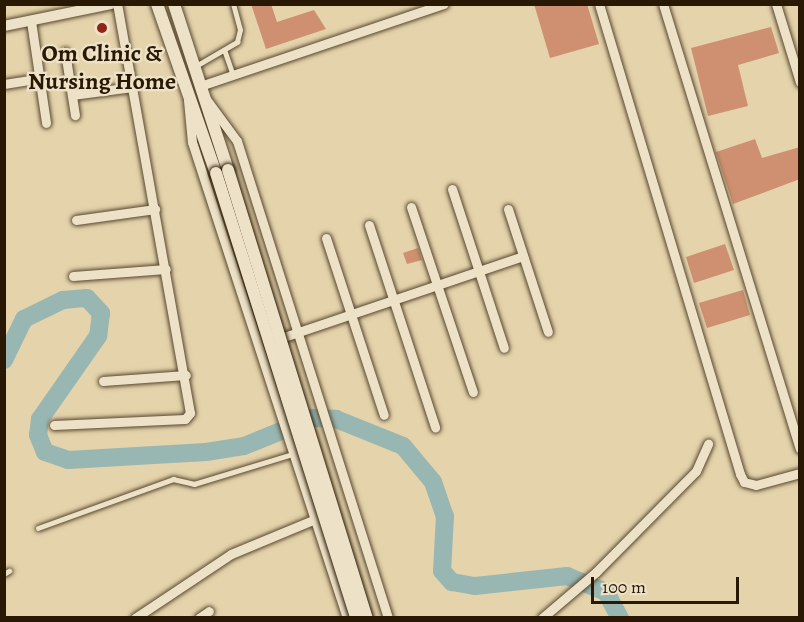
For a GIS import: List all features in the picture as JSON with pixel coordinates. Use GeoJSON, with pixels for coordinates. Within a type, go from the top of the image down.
{"type":"FeatureCollection","features":[{"type":"Feature","properties":{"kind":"main road"},"geometry":{"type":"LineString","coordinates":[[157,4],[188,91],[222,171],[367,618]]}},
{"type":"Feature","properties":{"kind":"main road"},"geometry":{"type":"LineString","coordinates":[[174,4],[202,92],[222,171],[356,618]]}},
{"type":"Feature","properties":{"kind":"street"},"geometry":{"type":"LineString","coordinates":[[4,26],[111,4]]}},
{"type":"Feature","properties":{"kind":"street"},"geometry":{"type":"LineString","coordinates":[[54,425],[185,419],[190,413],[186,375],[117,4]]}},
{"type":"Feature","properties":{"kind":"street"},"geometry":{"type":"LineString","coordinates":[[388,618],[237,141],[202,92],[234,76],[427,7],[444,4]]}},
{"type":"Feature","properties":{"kind":"street"},"geometry":{"type":"LineString","coordinates":[[599,4],[740,474],[744,482],[756,485],[800,473]]}},
{"type":"Feature","properties":{"kind":"street"},"geometry":{"type":"LineString","coordinates":[[663,4],[800,448]]}},
{"type":"Feature","properties":{"kind":"street"},"geometry":{"type":"LineString","coordinates":[[776,4],[800,82]]}},
{"type":"Feature","properties":{"kind":"street"},"geometry":{"type":"LineString","coordinates":[[31,21],[46,123]]}},
{"type":"Feature","properties":{"kind":"street"},"geometry":{"type":"LineString","coordinates":[[65,52],[75,115]]}},
{"type":"Feature","properties":{"kind":"street"},"geometry":{"type":"LineString","coordinates":[[4,84],[39,78]]}},
{"type":"Feature","properties":{"kind":"street"},"geometry":{"type":"LineString","coordinates":[[72,95],[132,87]]}},
{"type":"Feature","properties":{"kind":"street"},"geometry":{"type":"LineString","coordinates":[[188,91],[192,142],[313,520],[347,618]]}},
{"type":"Feature","properties":{"kind":"street"},"geometry":{"type":"LineString","coordinates":[[452,189],[504,348]]}},
{"type":"Feature","properties":{"kind":"street"},"geometry":{"type":"LineString","coordinates":[[411,207],[473,392]]}},
{"type":"Feature","properties":{"kind":"street"},"geometry":{"type":"LineString","coordinates":[[76,220],[155,209]]}},
{"type":"Feature","properties":{"kind":"street"},"geometry":{"type":"LineString","coordinates":[[508,209],[548,332]]}},
{"type":"Feature","properties":{"kind":"street"},"geometry":{"type":"LineString","coordinates":[[369,225],[435,427]]}},
{"type":"Feature","properties":{"kind":"street"},"geometry":{"type":"LineString","coordinates":[[326,238],[384,415]]}},
{"type":"Feature","properties":{"kind":"street"},"geometry":{"type":"LineString","coordinates":[[258,346],[523,256]]}},
{"type":"Feature","properties":{"kind":"street"},"geometry":{"type":"LineString","coordinates":[[73,276],[166,268]]}},
{"type":"Feature","properties":{"kind":"street"},"geometry":{"type":"LineString","coordinates":[[103,381],[186,375]]}},
{"type":"Feature","properties":{"kind":"street"},"geometry":{"type":"LineString","coordinates":[[543,618],[596,572],[696,471],[708,444]]}},
{"type":"Feature","properties":{"kind":"street"},"geometry":{"type":"LineString","coordinates":[[135,618],[231,554],[313,520]]}},
{"type":"Feature","properties":{"kind":"street"},"geometry":{"type":"LineString","coordinates":[[199,618],[209,611]]}},
{"type":"Feature","properties":{"kind":"lane"},"geometry":{"type":"LineString","coordinates":[[194,67],[225,51],[240,36],[233,4]]}},
{"type":"Feature","properties":{"kind":"lane"},"geometry":{"type":"LineString","coordinates":[[225,51],[234,76]]}},
{"type":"Feature","properties":{"kind":"lane"},"geometry":{"type":"LineString","coordinates":[[38,528],[173,479],[194,484],[292,452]]}},
{"type":"Feature","properties":{"kind":"building"},"geometry":{"type":"Polygon","coordinates":[[[251,4],[271,4],[277,22],[314,10],[326,29],[266,49],[251,4]]]}},
{"type":"Feature","properties":{"kind":"building"},"geometry":{"type":"Polygon","coordinates":[[[534,4],[587,4],[599,44],[550,58],[534,4]]]}},
{"type":"Feature","properties":{"kind":"building"},"geometry":{"type":"Polygon","coordinates":[[[771,27],[779,53],[738,65],[748,106],[708,116],[691,48],[771,27]]]}},
{"type":"Feature","properties":{"kind":"building"},"geometry":{"type":"Polygon","coordinates":[[[755,139],[762,158],[800,147],[800,179],[733,204],[716,152],[755,139]]]}},
{"type":"Feature","properties":{"kind":"building"},"geometry":{"type":"Polygon","coordinates":[[[725,244],[734,270],[694,283],[686,257],[725,244]]]}},
{"type":"Feature","properties":{"kind":"building"},"geometry":{"type":"Polygon","coordinates":[[[418,248],[422,260],[407,264],[403,253],[418,248]]]}},
{"type":"Feature","properties":{"kind":"building"},"geometry":{"type":"Polygon","coordinates":[[[743,290],[750,315],[707,328],[699,303],[743,290]]]}},
{"type":"Feature","properties":{"kind":"waterway"},"geometry":{"type":"LineString","coordinates":[[4,360],[24,319],[63,300],[87,298],[101,313],[98,336],[40,419],[38,435],[45,452],[68,460],[206,452],[244,446],[313,418],[336,419],[403,446],[433,482],[445,516],[442,571],[452,582],[475,586],[567,576],[606,592],[620,618]]}},
{"type":"Feature","properties":{"kind":"place","name":"Om Clinic & Nursing Home"},"geometry":{"type":"Point","coordinates":[102,28]}}]}
